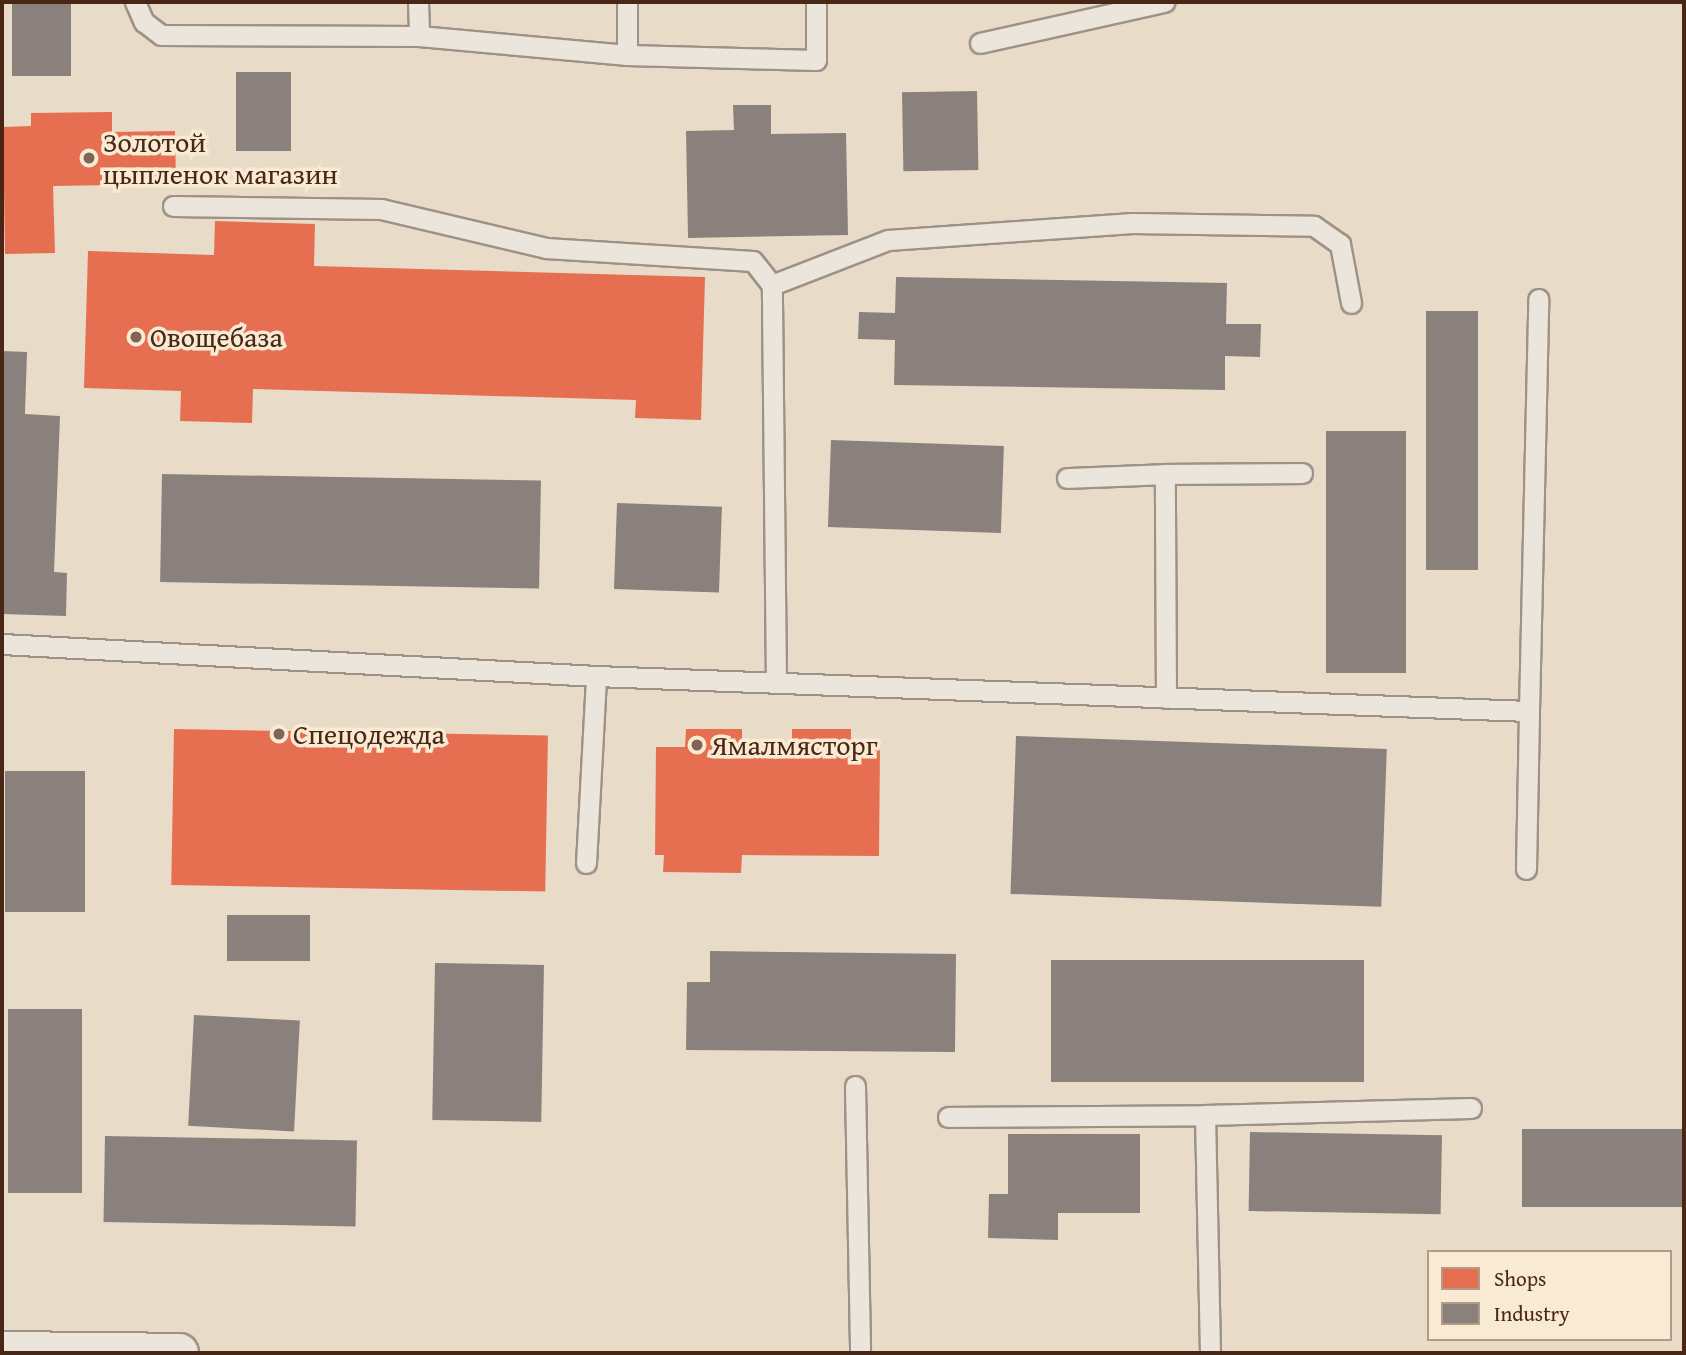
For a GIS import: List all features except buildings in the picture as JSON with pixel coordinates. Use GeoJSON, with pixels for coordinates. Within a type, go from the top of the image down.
{"type":"FeatureCollection","features":[{"type":"Feature","properties":{"kind":"street"},"geometry":{"type":"LineString","coordinates":[[2,1351],[179,1353]]}},
{"type":"Feature","properties":{"kind":"lane"},"geometry":{"type":"LineString","coordinates":[[135,2],[144,22],[161,35],[419,36],[627,55],[816,60],[816,2]]}},
{"type":"Feature","properties":{"kind":"lane"},"geometry":{"type":"LineString","coordinates":[[418,2],[419,36]]}},
{"type":"Feature","properties":{"kind":"lane"},"geometry":{"type":"LineString","coordinates":[[627,2],[627,55]]}},
{"type":"Feature","properties":{"kind":"lane"},"geometry":{"type":"LineString","coordinates":[[980,43],[1164,2]]}},
{"type":"Feature","properties":{"kind":"lane"},"geometry":{"type":"LineString","coordinates":[[173,206],[381,209],[546,248],[753,261],[772,285],[776,683]]}},
{"type":"Feature","properties":{"kind":"lane"},"geometry":{"type":"LineString","coordinates":[[772,285],[888,240],[1132,223],[1314,226],[1340,244],[1351,303]]}},
{"type":"Feature","properties":{"kind":"lane"},"geometry":{"type":"LineString","coordinates":[[1527,869],[1538,299]]}},
{"type":"Feature","properties":{"kind":"lane"},"geometry":{"type":"LineString","coordinates":[[1067,478],[1302,473]]}},
{"type":"Feature","properties":{"kind":"lane"},"geometry":{"type":"LineString","coordinates":[[1165,474],[1166,698]]}},
{"type":"Feature","properties":{"kind":"lane"},"geometry":{"type":"LineString","coordinates":[[2,644],[596,676],[1529,711]]}},
{"type":"Feature","properties":{"kind":"lane"},"geometry":{"type":"LineString","coordinates":[[586,863],[596,676]]}},
{"type":"Feature","properties":{"kind":"lane"},"geometry":{"type":"LineString","coordinates":[[855,1086],[860,1353]]}},
{"type":"Feature","properties":{"kind":"lane"},"geometry":{"type":"LineString","coordinates":[[948,1117],[1205,1115],[1471,1108]]}},
{"type":"Feature","properties":{"kind":"lane"},"geometry":{"type":"LineString","coordinates":[[1205,1115],[1210,1353]]}},
{"type":"Feature","properties":{"kind":"place","name":"Золотой цыпленок магазин"},"geometry":{"type":"Point","coordinates":[89,158]}},
{"type":"Feature","properties":{"kind":"place","name":"Овощебаза"},"geometry":{"type":"Point","coordinates":[136,337]}},
{"type":"Feature","properties":{"kind":"place","name":"Спецодежда"},"geometry":{"type":"Point","coordinates":[279,734]}},
{"type":"Feature","properties":{"kind":"place","name":"Ямалмясторг"},"geometry":{"type":"Point","coordinates":[697,745]}}]}
